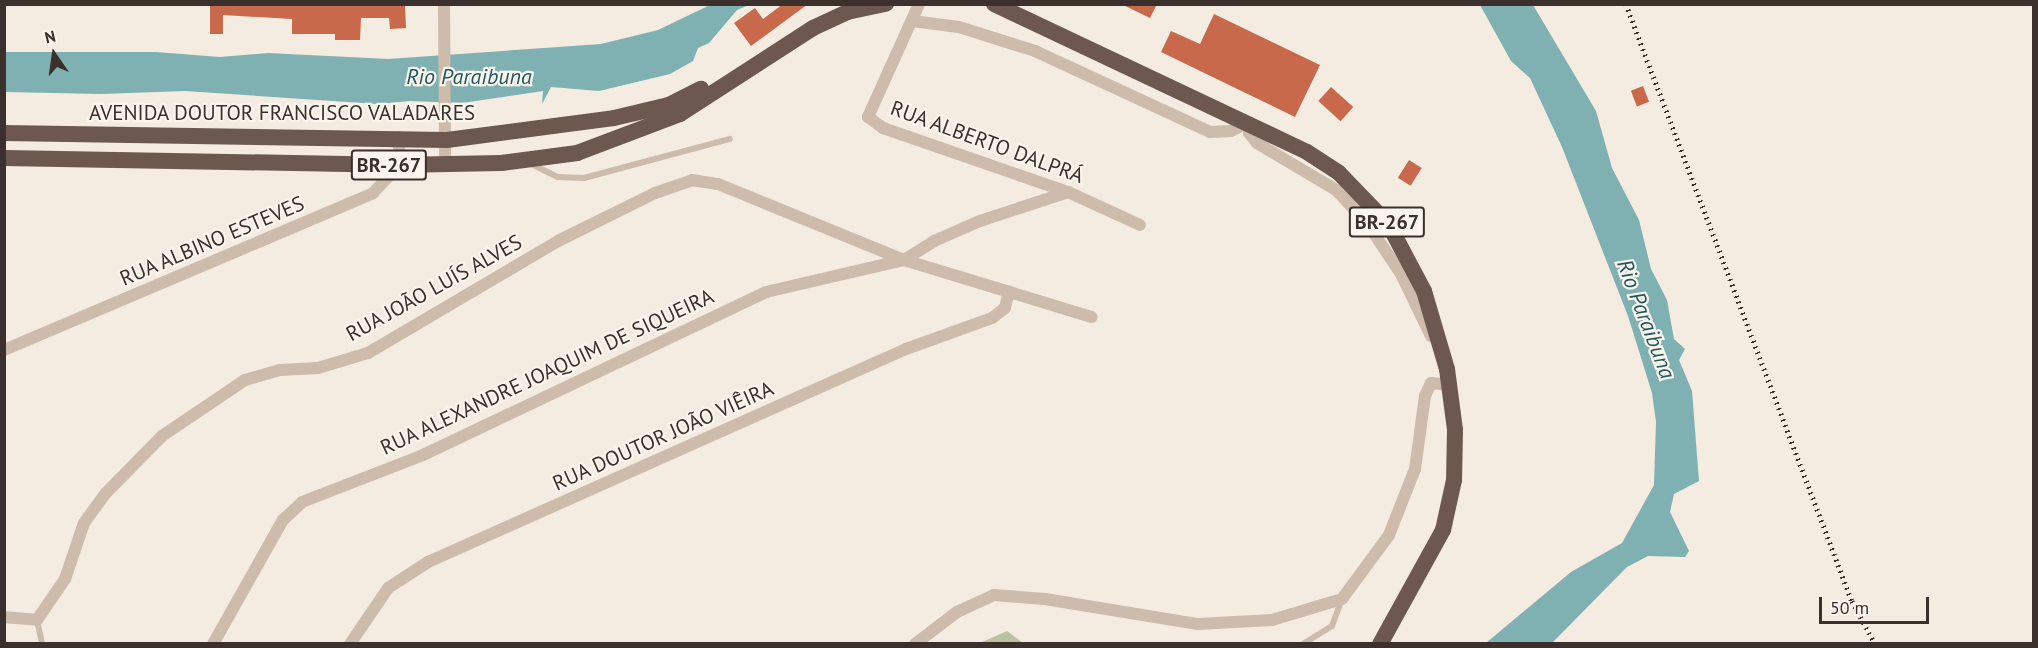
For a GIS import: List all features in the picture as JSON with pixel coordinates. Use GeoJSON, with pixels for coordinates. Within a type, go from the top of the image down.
{"type":"FeatureCollection","features":[{"type":"Feature","properties":{"kind":"highway","name":"BR-267"},"geometry":{"type":"LineString","coordinates":[[4,158],[399,165],[524,160],[578,153],[631,135],[680,114],[751,66],[851,8],[886,4]]}},
{"type":"Feature","properties":{"kind":"highway","name":"BR-267"},"geometry":{"type":"LineString","coordinates":[[994,4],[1248,122],[1317,159],[1367,197],[1389,225],[1424,291],[1449,377],[1454,480],[1443,530],[1380,644]]}},
{"type":"Feature","properties":{"kind":"highway","name":"AVENIDA DOUTOR FRANCISCO VALADARES"},"geometry":{"type":"LineString","coordinates":[[4,133],[399,137],[447,140],[614,118],[669,105],[751,66]]}},
{"type":"Feature","properties":{"kind":"street"},"geometry":{"type":"LineString","coordinates":[[444,4],[447,113],[445,164]]}},
{"type":"Feature","properties":{"kind":"street","name":"RUA ALBERTO DALPRÁ"},"geometry":{"type":"LineString","coordinates":[[919,4],[868,117],[883,128],[1068,192],[1140,225]]}},
{"type":"Feature","properties":{"kind":"street"},"geometry":{"type":"LineString","coordinates":[[912,21],[959,27],[1035,51],[1210,132],[1231,131],[1248,122],[1249,134],[1257,143],[1336,190],[1373,231],[1401,274],[1449,377],[1431,383],[1425,396],[1415,470],[1389,535],[1342,599],[1272,620],[1198,624],[1045,599],[994,594],[957,612],[915,644]]}},
{"type":"Feature","properties":{"kind":"street"},"geometry":{"type":"LineString","coordinates":[[399,137],[399,165]]}},
{"type":"Feature","properties":{"kind":"street"},"geometry":{"type":"LineString","coordinates":[[1308,173],[1317,159]]}},
{"type":"Feature","properties":{"kind":"street","name":"RUA ALBINO ESTEVES"},"geometry":{"type":"LineString","coordinates":[[4,350],[373,193],[399,165]]}},
{"type":"Feature","properties":{"kind":"street","name":"RUA JOÃO LUÍS ALVES"},"geometry":{"type":"LineString","coordinates":[[37,620],[65,579],[84,523],[106,493],[162,436],[196,412],[245,380],[280,370],[318,368],[368,353],[558,241],[655,193],[692,180],[718,184],[904,260],[1092,317]]}},
{"type":"Feature","properties":{"kind":"street"},"geometry":{"type":"LineString","coordinates":[[904,260],[934,241],[980,221],[1068,192]]}},
{"type":"Feature","properties":{"kind":"street","name":"RUA ALEXANDRE JOAQUIM DE SIQUEIRA"},"geometry":{"type":"LineString","coordinates":[[213,644],[271,538],[283,520],[302,502],[423,456],[766,292],[904,260]]}},
{"type":"Feature","properties":{"kind":"street","name":"RUA DOUTOR JOÃO VIÊIRA"},"geometry":{"type":"LineString","coordinates":[[350,644],[388,588],[428,562],[906,349],[992,318],[1005,308],[1009,291]]}},
{"type":"Feature","properties":{"kind":"street"},"geometry":{"type":"LineString","coordinates":[[4,617],[37,620]]}},
{"type":"Feature","properties":{"kind":"lane"},"geometry":{"type":"LineString","coordinates":[[524,160],[558,177],[584,178],[730,139]]}},
{"type":"Feature","properties":{"kind":"lane"},"geometry":{"type":"LineString","coordinates":[[1303,644],[1332,626],[1342,599]]}},
{"type":"Feature","properties":{"kind":"lane"},"geometry":{"type":"LineString","coordinates":[[37,620],[42,644]]}},
{"type":"Feature","properties":{"kind":"green space"},"geometry":{"type":"Polygon","coordinates":[[[1007,631],[1023,643],[980,643],[1007,631]]]}},
{"type":"Feature","properties":{"kind":"water","name":"Rio Paraibuna"},"geometry":{"type":"Polygon","coordinates":[[[710,5],[749,5],[737,10],[709,43],[698,48],[693,61],[670,74],[599,91],[551,87],[542,104],[543,91],[462,103],[410,101],[378,104],[185,91],[101,94],[5,92],[5,52],[156,52],[220,57],[268,53],[388,59],[601,44],[658,30],[710,5]]]}},
{"type":"Feature","properties":{"kind":"water","name":"Rio Paraibuna"},"geometry":{"type":"Polygon","coordinates":[[[1480,5],[1533,5],[1596,111],[1612,168],[1639,220],[1651,269],[1667,300],[1674,339],[1685,349],[1679,360],[1692,391],[1699,481],[1674,494],[1670,512],[1689,551],[1685,557],[1648,556],[1627,567],[1552,643],[1486,643],[1571,572],[1622,543],[1654,485],[1656,422],[1652,393],[1628,316],[1562,147],[1530,78],[1511,61],[1480,5]]]}},
{"type":"Feature","properties":{"kind":"building"},"geometry":{"type":"Polygon","coordinates":[[[210,4],[405,4],[406,28],[390,29],[389,18],[361,18],[360,40],[335,40],[335,34],[292,34],[292,19],[223,15],[223,34],[210,34],[210,4]]]}},
{"type":"Feature","properties":{"kind":"building"},"geometry":{"type":"Polygon","coordinates":[[[783,4],[808,4],[751,46],[734,23],[755,8],[763,19],[783,4]]]}},
{"type":"Feature","properties":{"kind":"building"},"geometry":{"type":"Polygon","coordinates":[[[1121,4],[1157,4],[1150,18],[1121,4]]]}},
{"type":"Feature","properties":{"kind":"building"},"geometry":{"type":"Polygon","coordinates":[[[1214,14],[1320,65],[1295,117],[1161,52],[1171,31],[1200,44],[1214,14]]]}},
{"type":"Feature","properties":{"kind":"building"},"geometry":{"type":"Polygon","coordinates":[[[1643,86],[1649,102],[1637,107],[1631,91],[1643,86]]]}},
{"type":"Feature","properties":{"kind":"building"},"geometry":{"type":"Polygon","coordinates":[[[1331,87],[1353,107],[1341,121],[1318,101],[1331,87]]]}},
{"type":"Feature","properties":{"kind":"building"},"geometry":{"type":"Polygon","coordinates":[[[1409,160],[1422,168],[1411,186],[1398,178],[1409,160]]]}},
{"type":"Feature","properties":{"kind":"railway"},"geometry":{"type":"LineString","coordinates":[[1626,4],[1852,601],[1875,644]]}}]}
